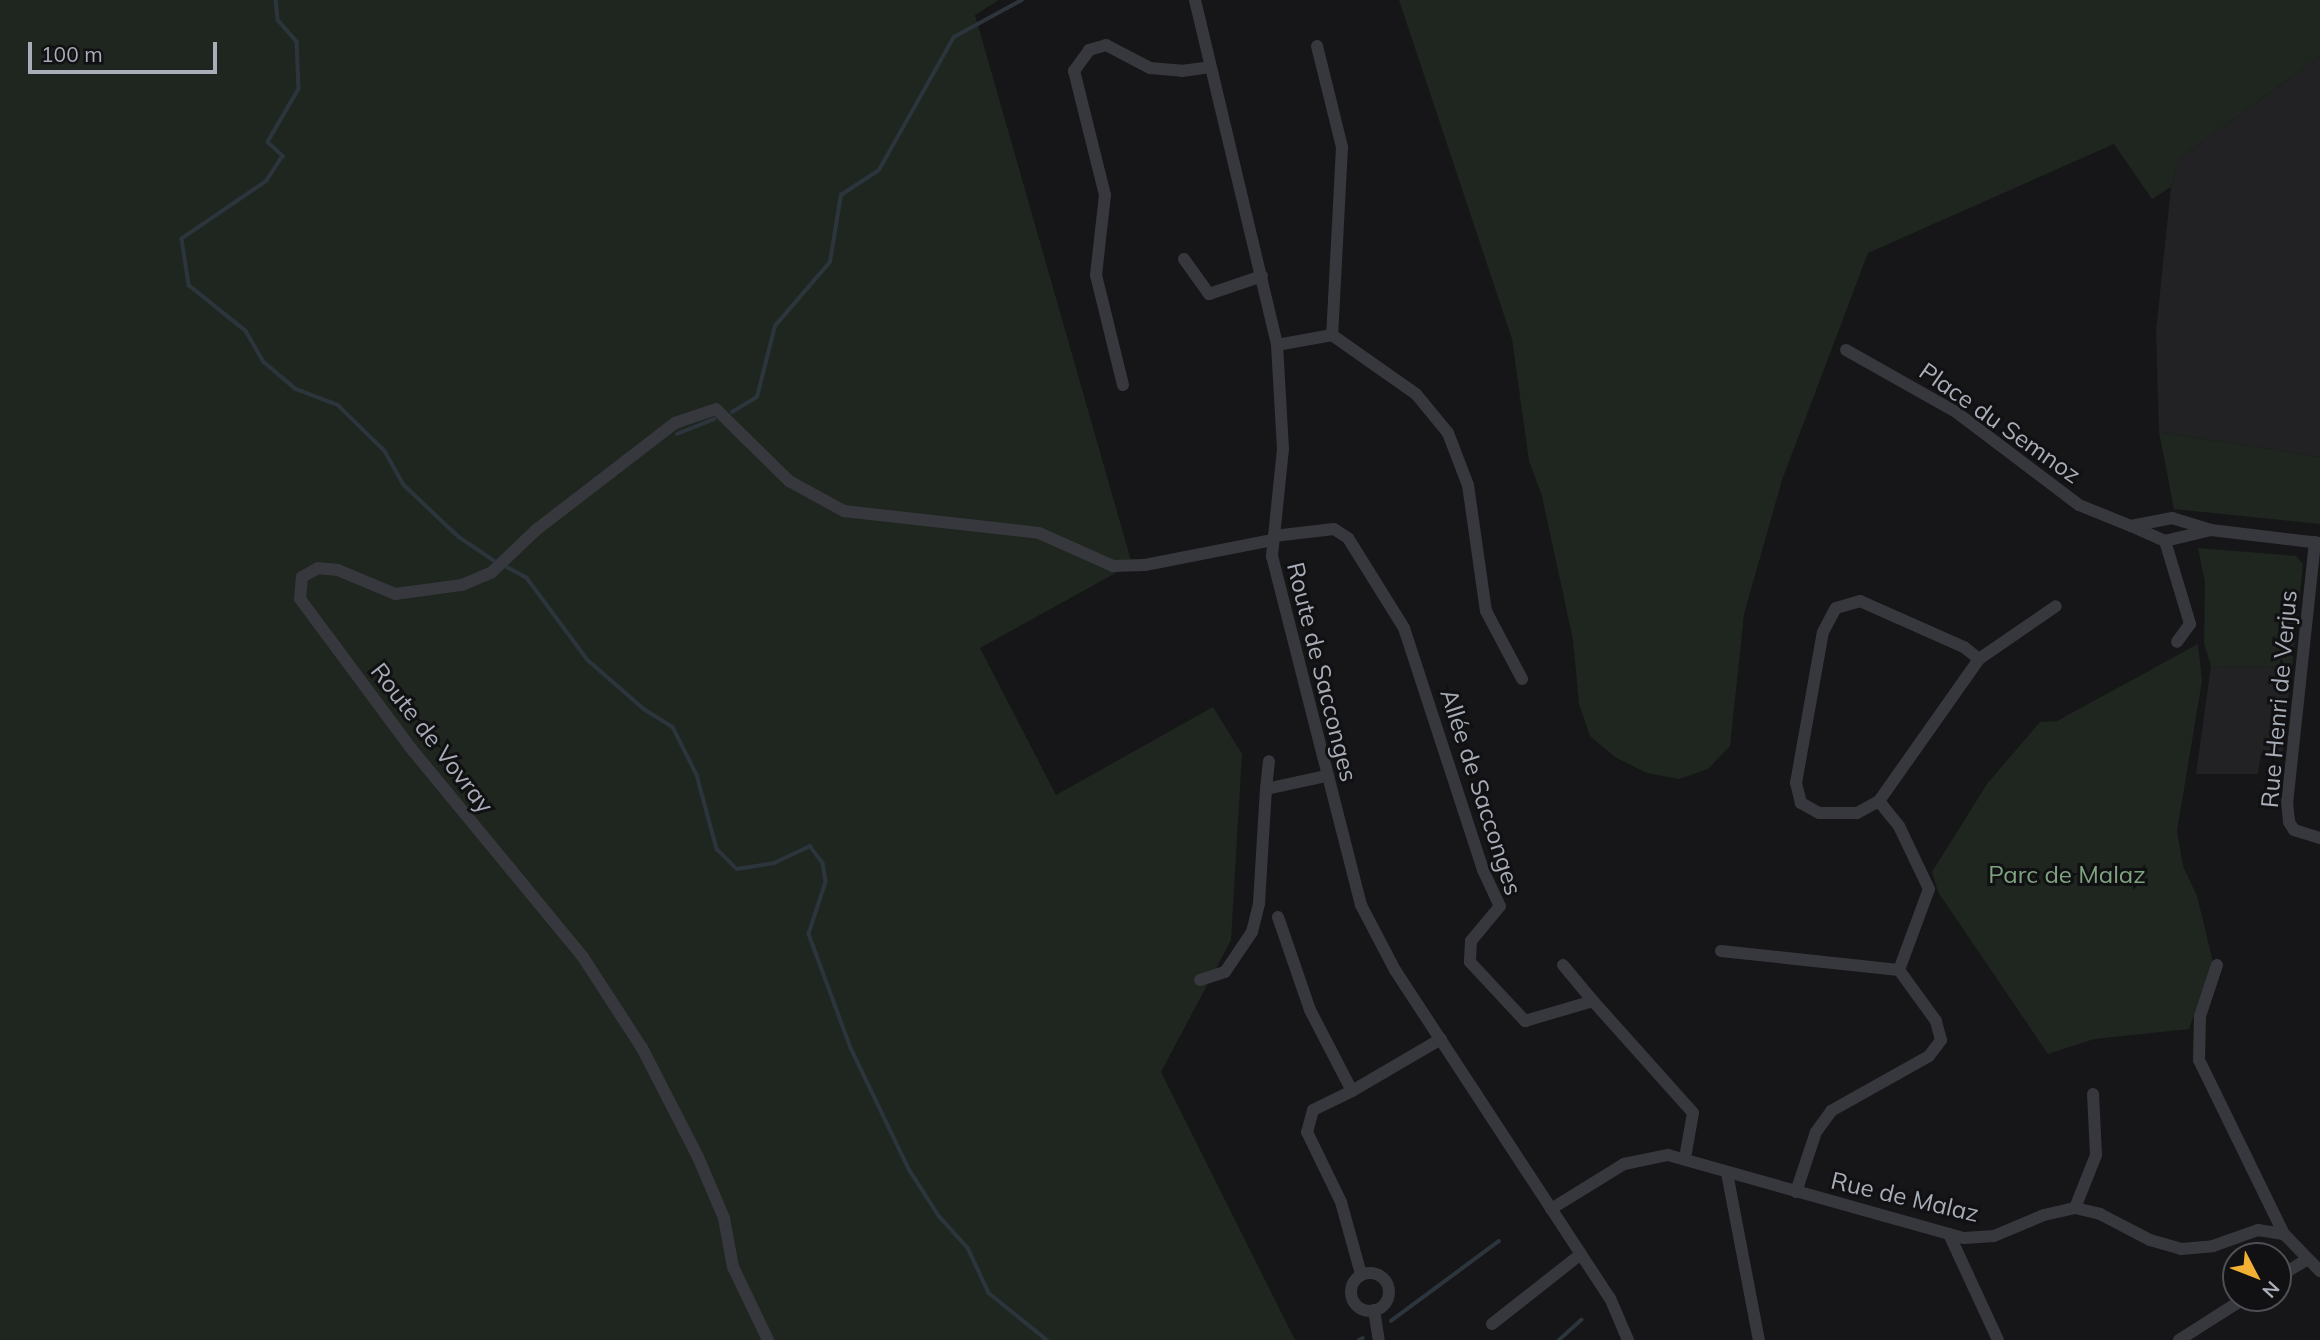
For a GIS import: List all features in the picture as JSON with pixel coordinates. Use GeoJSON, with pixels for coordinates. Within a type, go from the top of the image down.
{"type":"FeatureCollection","features":[{"type":"Feature","properties":{"kind":"street","name":"Route de Sacconges"},"geometry":{"type":"LineString","coordinates":[[1195,0],[1277,345],[1283,449],[1272,556],[1361,905],[1383,949],[1610,1298],[1628,1340]]}},
{"type":"Feature","properties":{"kind":"street"},"geometry":{"type":"LineString","coordinates":[[1123,385],[1096,275],[1105,195],[1074,71],[1089,50],[1106,45],[1150,68],[1182,71],[1210,67]]}},
{"type":"Feature","properties":{"kind":"street"},"geometry":{"type":"LineString","coordinates":[[1317,46],[1342,148],[1332,335]]}},
{"type":"Feature","properties":{"kind":"street"},"geometry":{"type":"LineString","coordinates":[[1184,259],[1209,294],[1262,276]]}},
{"type":"Feature","properties":{"kind":"street"},"geometry":{"type":"LineString","coordinates":[[1277,345],[1332,335],[1416,394],[1448,433],[1468,485],[1486,611],[1522,679]]}},
{"type":"Feature","properties":{"kind":"street","name":"Place du Semnoz"},"geometry":{"type":"LineString","coordinates":[[1846,350],[1956,412],[2079,505],[2165,541]]}},
{"type":"Feature","properties":{"kind":"street","name":"Route de Vovray"},"geometry":{"type":"LineString","coordinates":[[768,1340],[733,1266],[724,1218],[698,1157],[638,1042],[583,957],[413,751],[300,599],[302,577],[318,568],[338,570],[395,594],[429,592],[492,572],[536,530],[675,423],[716,410],[789,481],[844,511],[1039,533],[1113,566],[1154,563],[1274,538]]}},
{"type":"Feature","properties":{"kind":"street"},"geometry":{"type":"LineString","coordinates":[[2131,526],[2172,519],[2211,530],[2318,542]]}},
{"type":"Feature","properties":{"kind":"street","name":"Allée de Sacconges"},"geometry":{"type":"LineString","coordinates":[[1274,538],[1334,529],[1348,538],[1404,628],[1483,870],[1500,906],[1471,941],[1470,962],[1525,1021],[1593,1001]]}},
{"type":"Feature","properties":{"kind":"street"},"geometry":{"type":"LineString","coordinates":[[2177,642],[2190,624],[2165,541],[2211,530]]}},
{"type":"Feature","properties":{"kind":"street","name":"Rue Henri de Verjus"},"geometry":{"type":"LineString","coordinates":[[2318,542],[2287,815],[2298,833],[2320,838]]}},
{"type":"Feature","properties":{"kind":"street"},"geometry":{"type":"LineString","coordinates":[[1979,659],[1964,647],[1860,601],[1836,608],[1823,632],[1796,783],[1801,803],[1819,813],[1857,813],[1879,801],[1979,659],[2056,606]]}},
{"type":"Feature","properties":{"kind":"street"},"geometry":{"type":"LineString","coordinates":[[1200,980],[1225,972],[1252,932],[1259,903],[1269,761]]}},
{"type":"Feature","properties":{"kind":"street"},"geometry":{"type":"LineString","coordinates":[[1266,789],[1326,776]]}},
{"type":"Feature","properties":{"kind":"street"},"geometry":{"type":"LineString","coordinates":[[1879,801],[1899,826],[1929,890],[1899,970]]}},
{"type":"Feature","properties":{"kind":"street"},"geometry":{"type":"LineString","coordinates":[[1278,917],[1310,1010],[1352,1091]]}},
{"type":"Feature","properties":{"kind":"street"},"geometry":{"type":"LineString","coordinates":[[1721,951],[1899,970],[1936,1021],[1941,1041],[1929,1056],[1830,1111],[1816,1132],[1796,1192]]}},
{"type":"Feature","properties":{"kind":"street"},"geometry":{"type":"LineString","coordinates":[[1563,965],[1693,1113],[1685,1158]]}},
{"type":"Feature","properties":{"kind":"street"},"geometry":{"type":"LineString","coordinates":[[2217,965],[2200,1016],[2197,1050],[2284,1234],[2306,1260],[2320,1271]]}},
{"type":"Feature","properties":{"kind":"street"},"geometry":{"type":"LineString","coordinates":[[1362,1274],[1340,1202],[1307,1132],[1313,1110],[1352,1091],[1441,1039]]}},
{"type":"Feature","properties":{"kind":"street"},"geometry":{"type":"LineString","coordinates":[[2092,1094],[2096,1155],[2075,1208],[2181,1250],[2213,1246],[2258,1230],[2284,1234]]}},
{"type":"Feature","properties":{"kind":"street","name":"Rue de Malaz"},"geometry":{"type":"LineString","coordinates":[[1551,1209],[1641,1157],[1685,1158],[1727,1173],[1949,1234],[1994,1236],[2044,1214],[2075,1208]]}},
{"type":"Feature","properties":{"kind":"street"},"geometry":{"type":"LineString","coordinates":[[1727,1173],[1759,1340]]}},
{"type":"Feature","properties":{"kind":"street"},"geometry":{"type":"LineString","coordinates":[[1949,1234],[1998,1340]]}},
{"type":"Feature","properties":{"kind":"street"},"geometry":{"type":"LineString","coordinates":[[1492,1324],[1581,1254]]}},
{"type":"Feature","properties":{"kind":"street"},"geometry":{"type":"LineString","coordinates":[[2292,1268],[2306,1260]]}},
{"type":"Feature","properties":{"kind":"street"},"geometry":{"type":"LineString","coordinates":[[1362,1274],[1379,1275],[1389,1290],[1382,1306],[1374,1310],[1364,1310],[1352,1298],[1354,1280],[1362,1274]]}},
{"type":"Feature","properties":{"kind":"street"},"geometry":{"type":"LineString","coordinates":[[1374,1310],[1380,1340]]}},
{"type":"Feature","properties":{"kind":"street"},"geometry":{"type":"LineString","coordinates":[[2179,1340],[2223,1312]]}},
{"type":"Feature","properties":{"kind":"shaded area"},"geometry":{"type":"Polygon","coordinates":[[[2320,56],[2320,457],[2159,432],[2156,331],[2171,187],[2180,158],[2320,56]]]}},
{"type":"Feature","properties":{"kind":"shaded area"},"geometry":{"type":"Polygon","coordinates":[[[2211,666],[2292,667],[2282,755],[2261,753],[2258,774],[2196,774],[2211,666]]]}},
{"type":"Feature","properties":{"kind":"green space"},"geometry":{"type":"Polygon","coordinates":[[[0,0],[999,0],[975,15],[1132,564],[980,648],[1056,795],[1213,707],[1242,754],[1231,940],[1161,1072],[1295,1340],[0,1340],[0,0]]]}},
{"type":"Feature","properties":{"kind":"green space"},"geometry":{"type":"Polygon","coordinates":[[[1399,0],[2320,0],[2320,56],[2180,158],[2171,187],[2152,199],[2114,144],[1868,253],[1782,480],[1744,614],[1730,746],[1708,769],[1679,779],[1647,773],[1615,757],[1590,736],[1579,704],[1573,640],[1542,496],[1529,461],[1512,339],[1399,0]]]}},
{"type":"Feature","properties":{"kind":"green space"},"geometry":{"type":"Polygon","coordinates":[[[2159,432],[2320,457],[2320,524],[2174,509],[2159,432]]]}},
{"type":"Feature","properties":{"kind":"green space"},"geometry":{"type":"Polygon","coordinates":[[[2198,548],[2296,556],[2303,564],[2292,667],[2211,666],[2204,643],[2205,583],[2198,548]]]}},
{"type":"Feature","properties":{"kind":"green space","name":"Parc de Malaz"},"geometry":{"type":"Polygon","coordinates":[[[2198,644],[2202,681],[2177,831],[2183,866],[2197,896],[2213,962],[2189,1029],[2094,1039],[2048,1054],[1938,892],[1932,872],[1987,784],[2040,722],[2057,721],[2198,644]]]}},
{"type":"Feature","properties":{"kind":"waterway"},"geometry":{"type":"LineString","coordinates":[[276,0],[278,20],[297,42],[299,89],[268,142],[283,156],[267,181],[182,239],[189,285],[246,331],[264,362],[296,389],[338,405],[385,451],[403,484],[459,537],[496,562]]}},
{"type":"Feature","properties":{"kind":"waterway"},"geometry":{"type":"LineString","coordinates":[[732,412],[757,397],[775,326],[830,262],[841,195],[879,170],[954,37],[1022,0]]}},
{"type":"Feature","properties":{"kind":"waterway"},"geometry":{"type":"LineString","coordinates":[[677,434],[714,419]]}},
{"type":"Feature","properties":{"kind":"waterway"},"geometry":{"type":"LineString","coordinates":[[503,565],[527,578],[588,660],[644,709],[673,727],[697,775],[717,849],[737,869],[774,863],[810,846],[823,863],[826,882],[809,934],[851,1048],[909,1169],[939,1216],[968,1248],[989,1293],[1047,1340]]}},
{"type":"Feature","properties":{"kind":"waterway"},"geometry":{"type":"LineString","coordinates":[[1391,1321],[1499,1241]]}},
{"type":"Feature","properties":{"kind":"waterway"},"geometry":{"type":"LineString","coordinates":[[1559,1340],[1581,1320]]}},
{"type":"Feature","properties":{"kind":"waterway"},"geometry":{"type":"LineString","coordinates":[[1359,1340],[1363,1338]]}}]}
